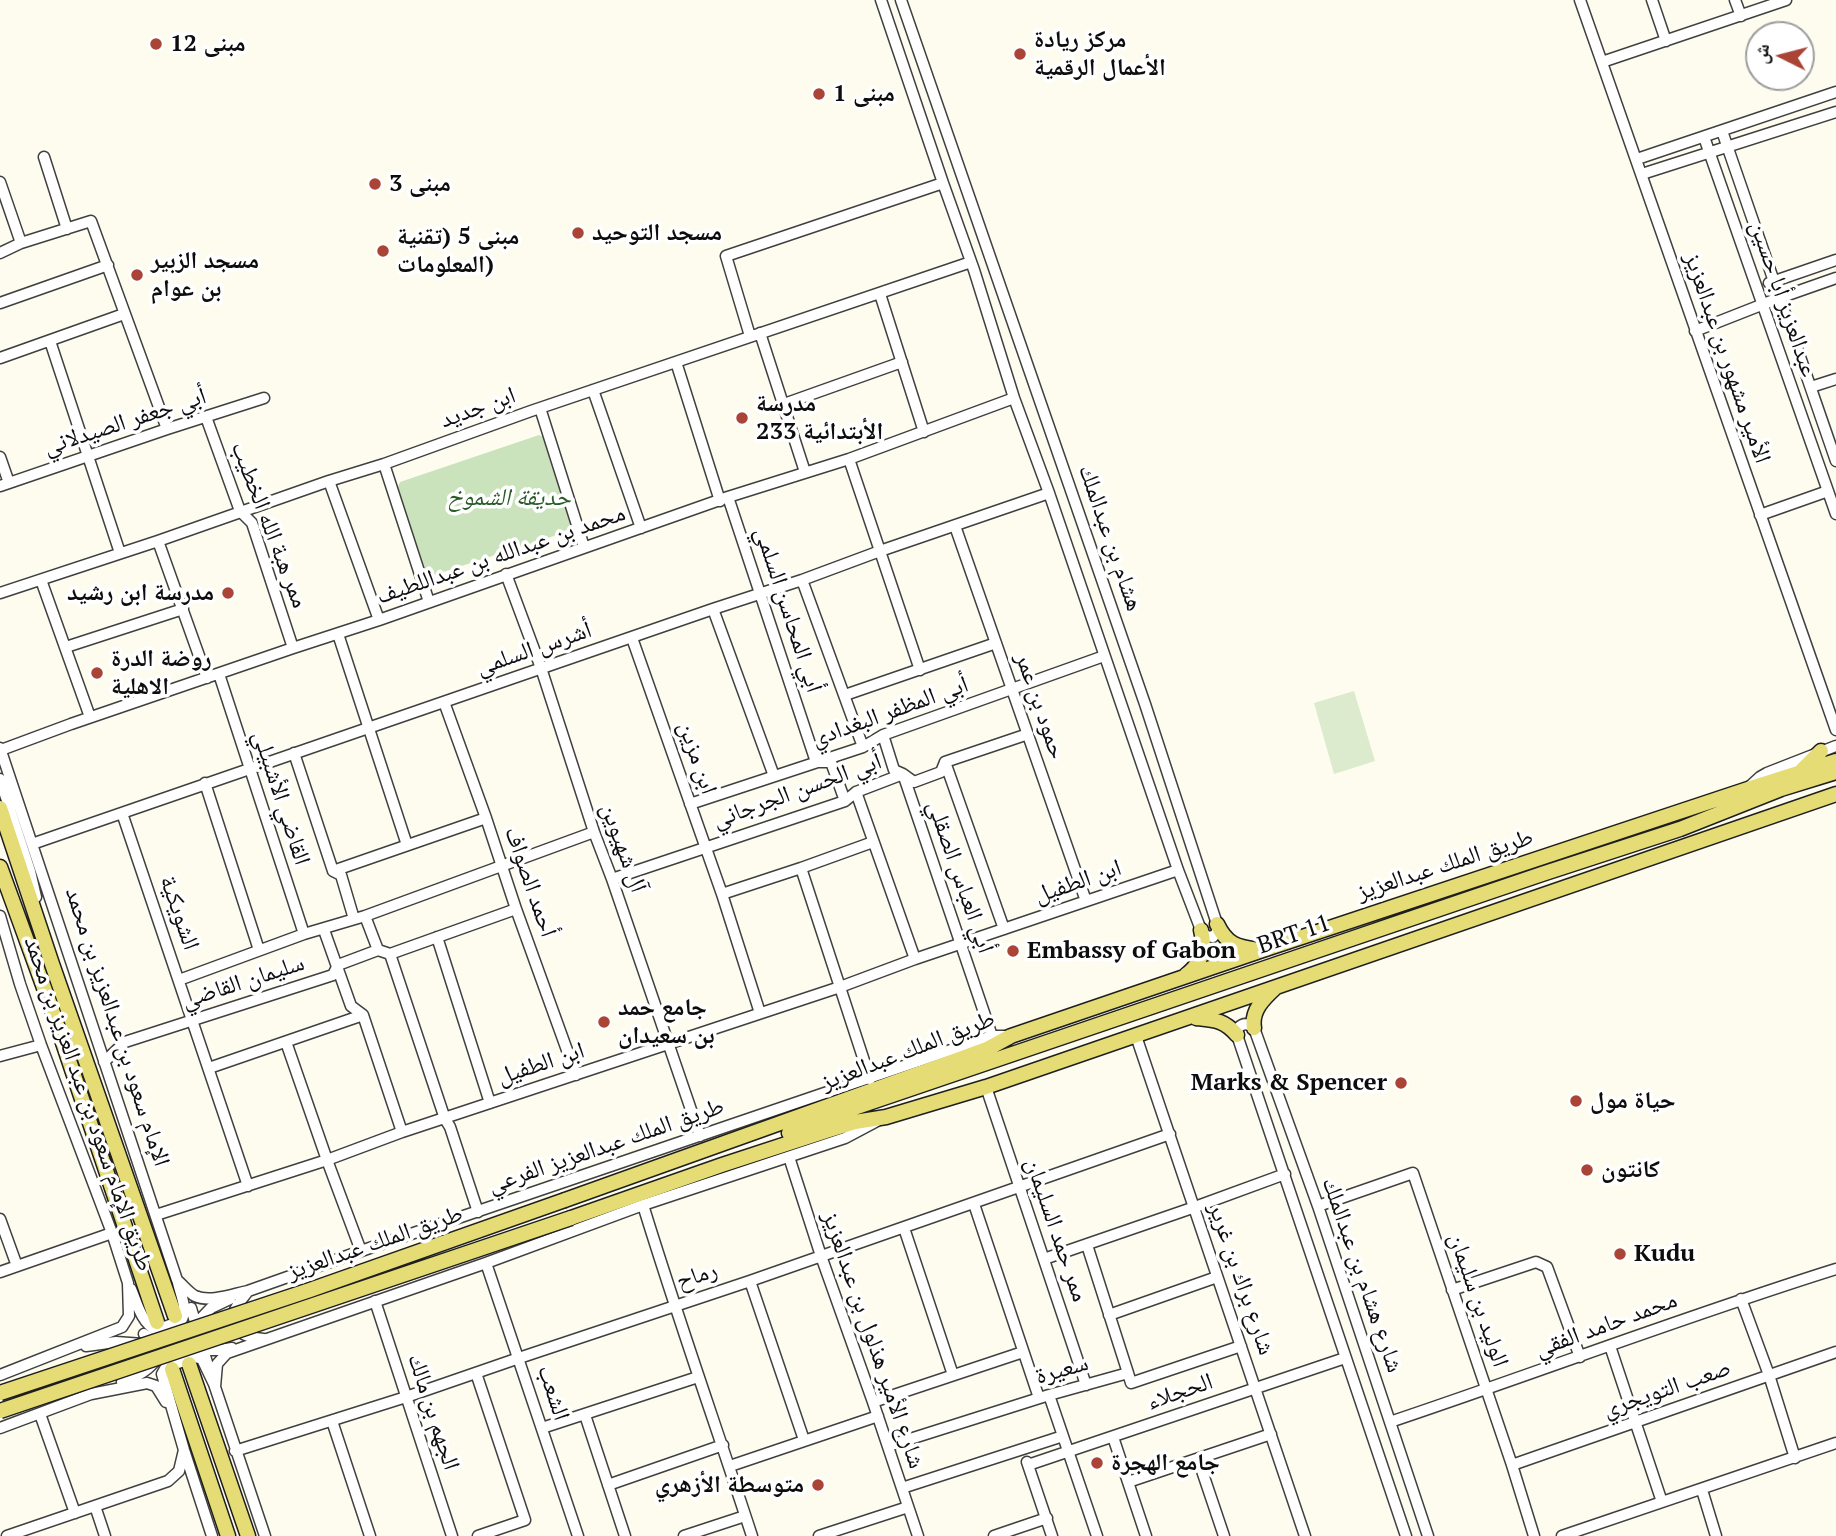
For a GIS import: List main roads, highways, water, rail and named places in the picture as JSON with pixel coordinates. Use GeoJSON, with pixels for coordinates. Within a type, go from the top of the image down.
{"type":"FeatureCollection","features":[{"type":"Feature","properties":{"kind":"main road"},"geometry":{"type":"LineString","coordinates":[[1781,789],[1821,751]]}},
{"type":"Feature","properties":{"kind":"main road","name":"طريق الملك عبدالعزيز"},"geometry":{"type":"LineString","coordinates":[[0,1392],[310,1290],[962,1058],[1011,1037],[1263,950],[1836,761]]}},
{"type":"Feature","properties":{"kind":"main road","name":"BRT 11"},"geometry":{"type":"LineString","coordinates":[[722,1164],[766,1141],[845,1111],[1680,829],[1781,789],[1836,772]]}},
{"type":"Feature","properties":{"kind":"main road","name":"طريق الملك عبدالعزيز"},"geometry":{"type":"LineString","coordinates":[[0,1411],[571,1218],[722,1164],[855,1122],[886,1117],[986,1087],[1836,794]]}},
{"type":"Feature","properties":{"kind":"main road","name":"الإمام سعود بن عبدالعزيز بن محمد"},"geometry":{"type":"LineString","coordinates":[[0,808],[175,1316]]}},
{"type":"Feature","properties":{"kind":"main road"},"geometry":{"type":"LineString","coordinates":[[2,873],[55,1020],[157,1322]]}},
{"type":"Feature","properties":{"kind":"main road"},"geometry":{"type":"LineString","coordinates":[[1217,924],[1225,937],[1236,946],[1263,950]]}},
{"type":"Feature","properties":{"kind":"main road"},"geometry":{"type":"LineString","coordinates":[[1180,979],[1195,968],[1200,960],[1203,948],[1201,930]]}},
{"type":"Feature","properties":{"kind":"main road"},"geometry":{"type":"LineString","coordinates":[[1254,1028],[1254,1013],[1277,986]]}},
{"type":"Feature","properties":{"kind":"main road"},"geometry":{"type":"LineString","coordinates":[[1191,1017],[1221,1021],[1237,1035]]}},
{"type":"Feature","properties":{"kind":"main road","name":"BRT 11"},"geometry":{"type":"LineString","coordinates":[[760,1130],[778,1131],[845,1111]]}},
{"type":"Feature","properties":{"kind":"main road"},"geometry":{"type":"LineString","coordinates":[[189,1364],[248,1536]]}},
{"type":"Feature","properties":{"kind":"main road"},"geometry":{"type":"LineString","coordinates":[[172,1370],[229,1536]]}},
{"type":"Feature","properties":{"kind":"place","name":"مبنى 12"},"geometry":{"type":"Point","coordinates":[156,44]}},
{"type":"Feature","properties":{"kind":"place","name":"مركز ريادة الأعمال الرقمية"},"geometry":{"type":"Point","coordinates":[1020,54]}},
{"type":"Feature","properties":{"kind":"place","name":"مبنى 1"},"geometry":{"type":"Point","coordinates":[819,94]}},
{"type":"Feature","properties":{"kind":"place","name":"مبنى 3"},"geometry":{"type":"Point","coordinates":[375,184]}},
{"type":"Feature","properties":{"kind":"place","name":"مسجد التوحيد"},"geometry":{"type":"Point","coordinates":[578,233]}},
{"type":"Feature","properties":{"kind":"place","name":"مبنى 5 (تقنية المعلومات)"},"geometry":{"type":"Point","coordinates":[383,251]}},
{"type":"Feature","properties":{"kind":"place","name":"مسجد الزبير بن عوام"},"geometry":{"type":"Point","coordinates":[137,275]}},
{"type":"Feature","properties":{"kind":"place","name":"مدرسة الأبتدائية 233"},"geometry":{"type":"Point","coordinates":[742,418]}},
{"type":"Feature","properties":{"kind":"place","name":"مدرسة ابن رشيد"},"geometry":{"type":"Point","coordinates":[228,593]}},
{"type":"Feature","properties":{"kind":"place","name":"روضة الدرة الاهلية"},"geometry":{"type":"Point","coordinates":[97,673]}},
{"type":"Feature","properties":{"kind":"place","name":"Embassy of Gabon"},"geometry":{"type":"Point","coordinates":[1013,951]}},
{"type":"Feature","properties":{"kind":"place","name":"جامع حمد بن سعيدان"},"geometry":{"type":"Point","coordinates":[604,1022]}},
{"type":"Feature","properties":{"kind":"place","name":"Marks & Spencer"},"geometry":{"type":"Point","coordinates":[1401,1083]}},
{"type":"Feature","properties":{"kind":"place","name":"حياة مول"},"geometry":{"type":"Point","coordinates":[1576,1101]}},
{"type":"Feature","properties":{"kind":"place","name":"كانتون"},"geometry":{"type":"Point","coordinates":[1587,1170]}},
{"type":"Feature","properties":{"kind":"place","name":"Kudu"},"geometry":{"type":"Point","coordinates":[1620,1254]}},
{"type":"Feature","properties":{"kind":"place","name":"جامع الهجرة"},"geometry":{"type":"Point","coordinates":[1097,1463]}},
{"type":"Feature","properties":{"kind":"place","name":"متوسطة الأزهري"},"geometry":{"type":"Point","coordinates":[818,1485]}},
{"type":"Feature","properties":{"kind":"park label","name":"حديقة الشموخ"},"geometry":{"type":"Point","coordinates":[509,498]}}]}
